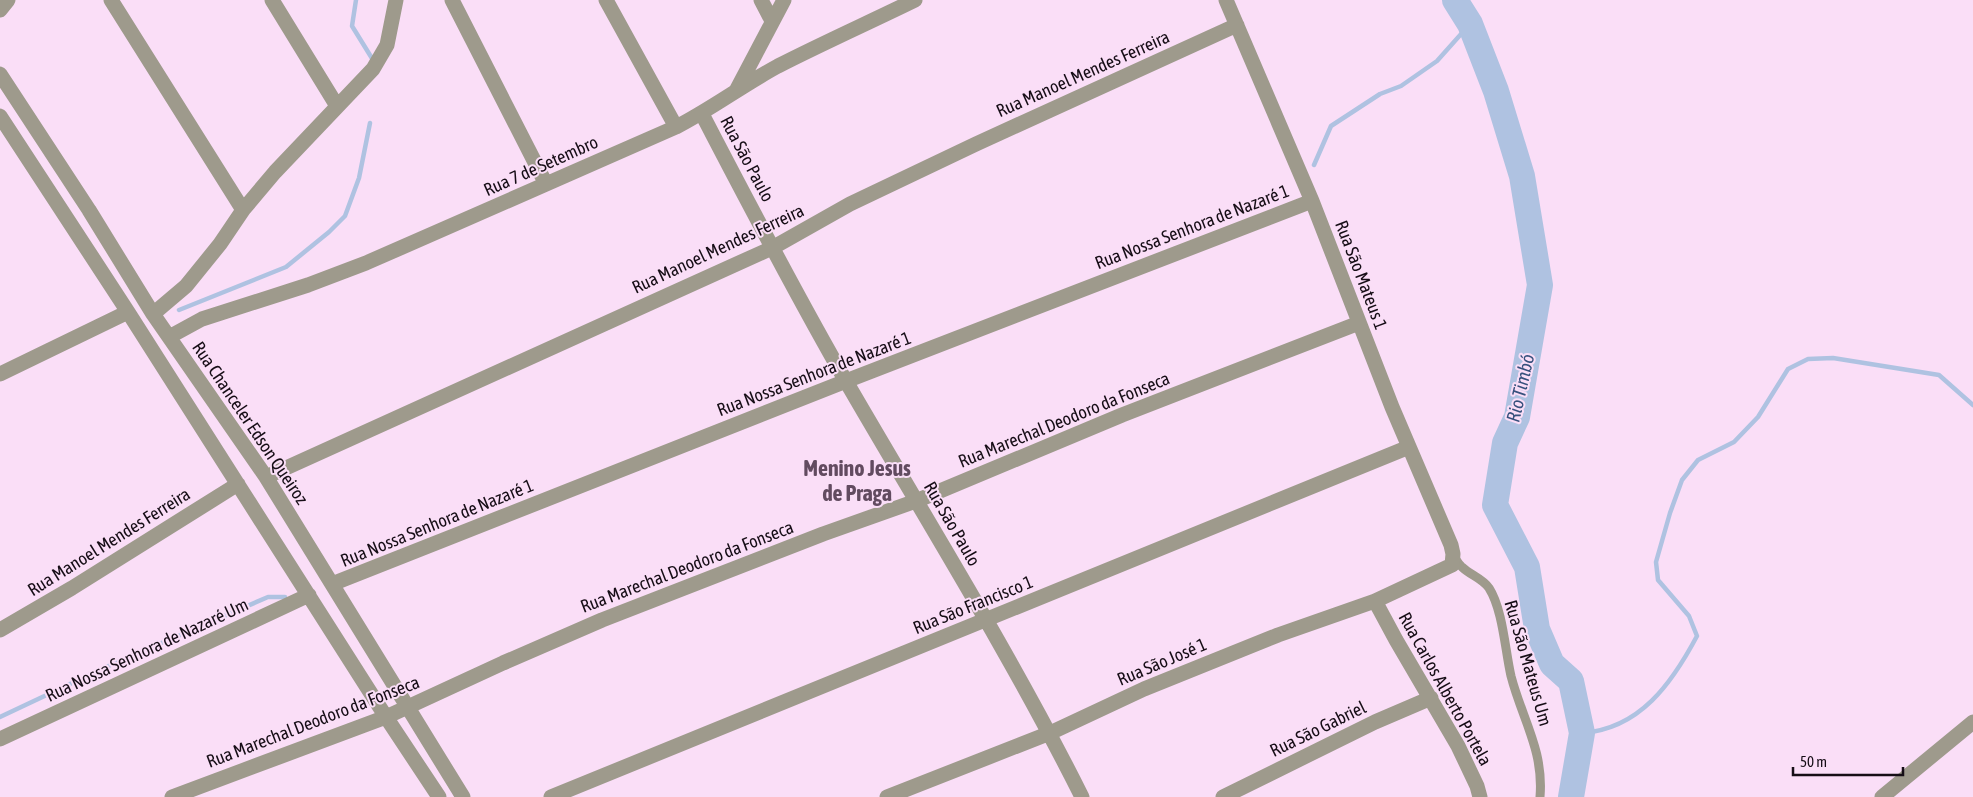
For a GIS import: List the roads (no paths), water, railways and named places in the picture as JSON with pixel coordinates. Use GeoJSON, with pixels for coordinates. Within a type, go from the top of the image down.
{"type":"FeatureCollection","features":[{"type":"Feature","properties":{"kind":"street"},"geometry":{"type":"LineString","coordinates":[[0,10],[8,0]]}},
{"type":"Feature","properties":{"kind":"street"},"geometry":{"type":"LineString","coordinates":[[111,0],[243,210]]}},
{"type":"Feature","properties":{"kind":"street"},"geometry":{"type":"LineString","coordinates":[[272,0],[337,106]]}},
{"type":"Feature","properties":{"kind":"street"},"geometry":{"type":"LineString","coordinates":[[153,314],[186,286],[220,244],[243,210],[295,150],[373,70],[387,45],[396,0]]}},
{"type":"Feature","properties":{"kind":"street"},"geometry":{"type":"LineString","coordinates":[[452,0],[546,184]]}},
{"type":"Feature","properties":{"kind":"street"},"geometry":{"type":"LineString","coordinates":[[606,0],[676,127]]}},
{"type":"Feature","properties":{"kind":"street"},"geometry":{"type":"LineString","coordinates":[[761,0],[772,21]]}},
{"type":"Feature","properties":{"kind":"street"},"geometry":{"type":"LineString","coordinates":[[736,91],[784,0]]}},
{"type":"Feature","properties":{"kind":"street","name":"Rua 7 de Setembro"},"geometry":{"type":"LineString","coordinates":[[169,337],[202,319],[308,285],[366,263],[676,127],[702,114],[777,67],[915,0]]}},
{"type":"Feature","properties":{"kind":"street","name":"Rua São Mateus 1"},"geometry":{"type":"LineString","coordinates":[[1226,0],[1312,201],[1409,447],[1431,495],[1453,560]]}},
{"type":"Feature","properties":{"kind":"street","name":"Rua Manoel Mendes Ferreira"},"geometry":{"type":"LineString","coordinates":[[266,477],[772,248],[850,204],[976,144],[1238,25]]}},
{"type":"Feature","properties":{"kind":"street","name":"Rua Chanceler Edson Queiroz"},"geometry":{"type":"LineString","coordinates":[[0,74],[89,210],[153,314],[266,477],[463,797]]}},
{"type":"Feature","properties":{"kind":"street","name":"Rua São Paulo"},"geometry":{"type":"LineString","coordinates":[[702,114],[772,248],[846,382],[986,620],[1050,733],[1082,797]]}},
{"type":"Feature","properties":{"kind":"street"},"geometry":{"type":"LineString","coordinates":[[0,116],[439,797]]}},
{"type":"Feature","properties":{"kind":"street","name":"Rua Nossa Senhora de Nazaré 1"},"geometry":{"type":"LineString","coordinates":[[332,584],[1312,201]]}},
{"type":"Feature","properties":{"kind":"street"},"geometry":{"type":"LineString","coordinates":[[0,374],[128,312]]}},
{"type":"Feature","properties":{"kind":"street","name":"Rua Marechal Deodoro da Fonseca"},"geometry":{"type":"LineString","coordinates":[[172,797],[386,717],[602,620],[823,534],[916,501],[1122,415],[1359,323]]}},
{"type":"Feature","properties":{"kind":"street","name":"Rua São Francisco 1"},"geometry":{"type":"LineString","coordinates":[[551,797],[1409,447]]}},
{"type":"Feature","properties":{"kind":"street","name":"Rua Manoel Mendes Ferreira"},"geometry":{"type":"LineString","coordinates":[[0,630],[72,588],[238,484]]}},
{"type":"Feature","properties":{"kind":"street","name":"Rua São José 1"},"geometry":{"type":"LineString","coordinates":[[886,797],[1050,733],[1144,689],[1278,635],[1375,601],[1453,560]]}},
{"type":"Feature","properties":{"kind":"street","name":"Rua Nossa Senhora de Nazaré Um"},"geometry":{"type":"LineString","coordinates":[[0,739],[310,595]]}},
{"type":"Feature","properties":{"kind":"street","name":"Rua Carlos Alberto Portela"},"geometry":{"type":"LineString","coordinates":[[1375,601],[1458,746],[1477,786],[1480,797]]}},
{"type":"Feature","properties":{"kind":"street","name":"Rua São Gabriel"},"geometry":{"type":"LineString","coordinates":[[1223,797],[1375,722],[1431,698]]}},
{"type":"Feature","properties":{"kind":"street"},"geometry":{"type":"LineString","coordinates":[[1882,797],[1900,791],[1973,722]]}},
{"type":"Feature","properties":{"kind":"lane","name":"Rua São Mateus Um"},"geometry":{"type":"LineString","coordinates":[[1453,560],[1488,587],[1495,601],[1501,621],[1512,678],[1536,748],[1541,780],[1540,797]]}},
{"type":"Feature","properties":{"kind":"waterway"},"geometry":{"type":"LineString","coordinates":[[356,0],[352,26],[373,60]]}},
{"type":"Feature","properties":{"kind":"waterway","name":"Rio Timbó"},"geometry":{"type":"LineString","coordinates":[[1455,0],[1470,24],[1496,91],[1522,176],[1540,285],[1517,417],[1505,443],[1495,505],[1527,567],[1537,629],[1552,664],[1571,681],[1582,733],[1571,797]]}},
{"type":"Feature","properties":{"kind":"waterway"},"geometry":{"type":"LineString","coordinates":[[1314,165],[1331,126],[1380,94],[1401,86],[1437,61],[1470,24]]}},
{"type":"Feature","properties":{"kind":"waterway"},"geometry":{"type":"LineString","coordinates":[[179,310],[286,267],[329,232],[345,216],[359,178],[370,123]]}},
{"type":"Feature","properties":{"kind":"waterway"},"geometry":{"type":"LineString","coordinates":[[1582,733],[1603,730],[1621,723],[1652,701],[1677,670],[1697,636],[1689,616],[1658,580],[1656,562],[1670,513],[1682,480],[1698,460],[1734,442],[1758,417],[1788,369],[1808,359],[1833,358],[1939,375],[1973,405]]}},
{"type":"Feature","properties":{"kind":"waterway"},"geometry":{"type":"LineString","coordinates":[[0,717],[106,667],[268,597],[285,597]]}},
{"type":"Feature","properties":{"kind":"district","name":"Menino Jesus de Praga"},"geometry":{"type":"Point","coordinates":[857,480]}}]}
